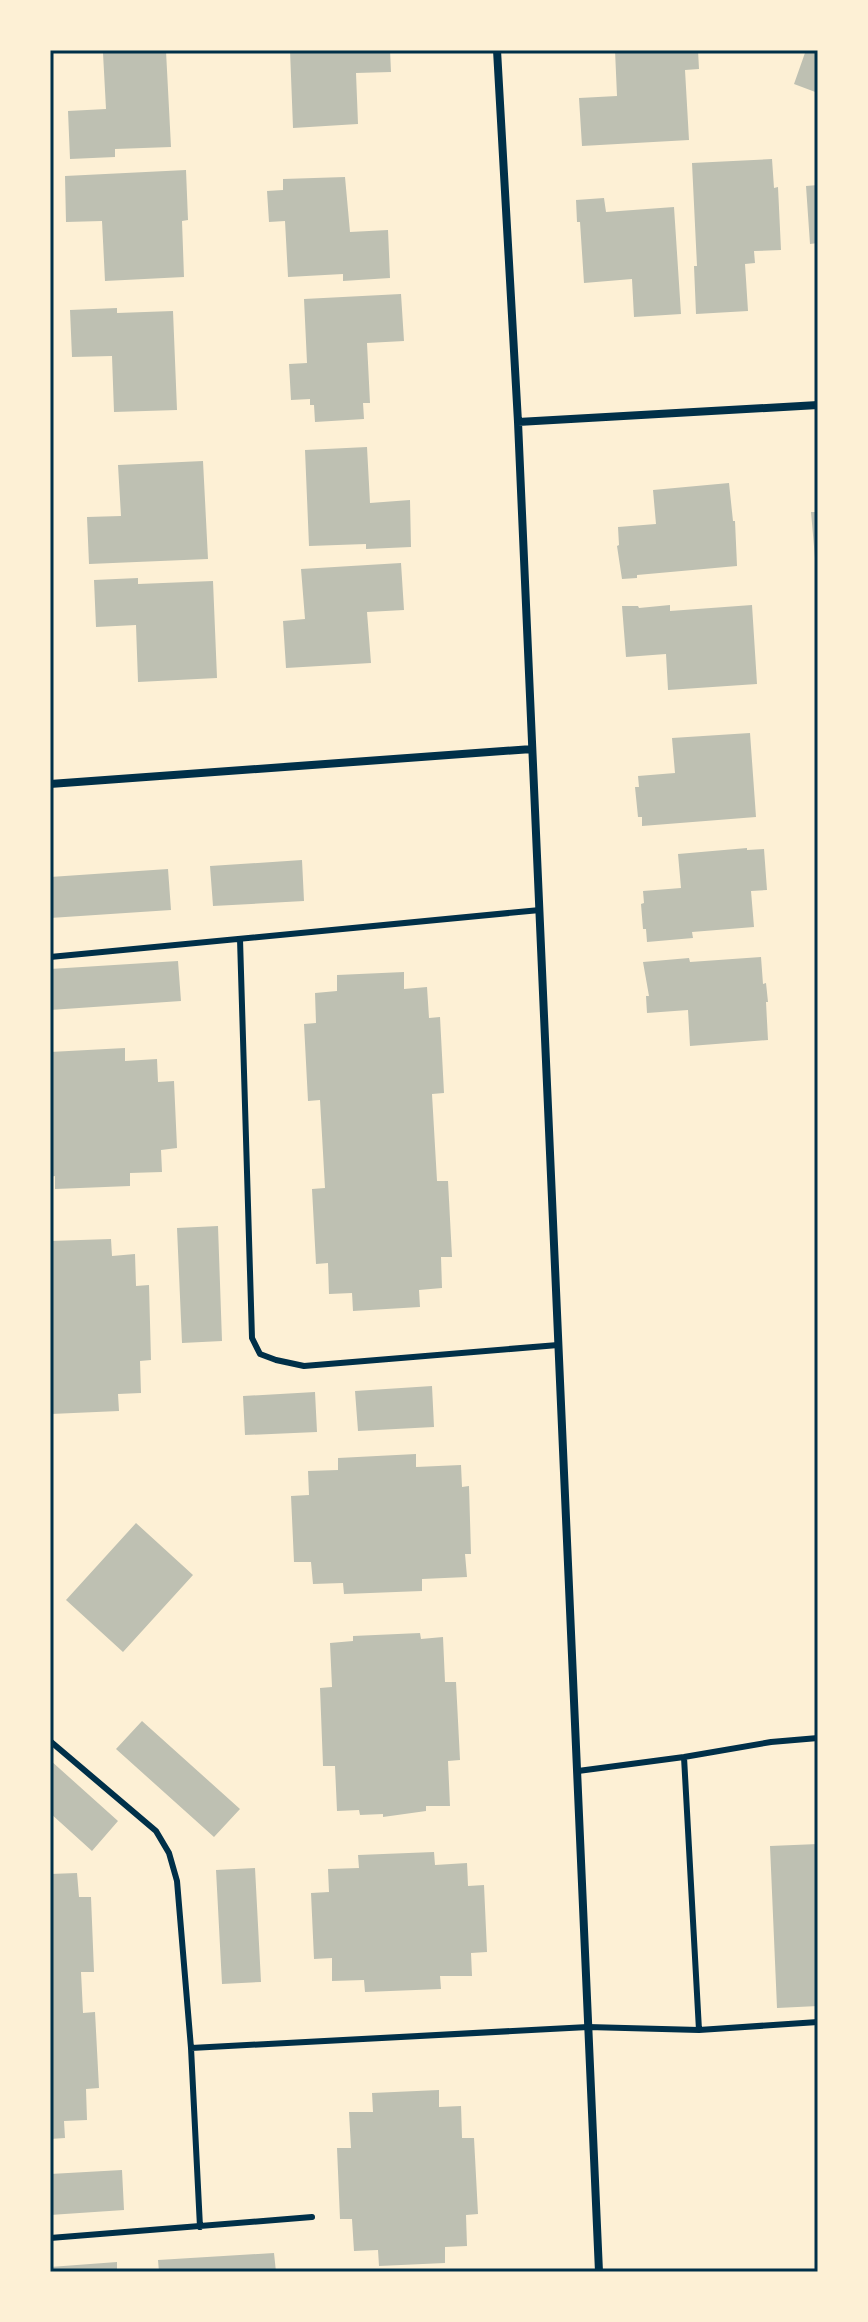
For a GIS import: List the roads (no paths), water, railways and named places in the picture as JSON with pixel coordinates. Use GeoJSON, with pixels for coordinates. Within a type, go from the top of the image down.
{"type":"FeatureCollection","features":[{"type":"Feature","properties":{"kind":"street"},"geometry":{"type":"LineString","coordinates":[[497,50],[518,422],[599,2272]]}},
{"type":"Feature","properties":{"kind":"street"},"geometry":{"type":"LineString","coordinates":[[518,422],[818,405]]}},
{"type":"Feature","properties":{"kind":"street"},"geometry":{"type":"LineString","coordinates":[[50,784],[532,749]]}},
{"type":"Feature","properties":{"kind":"lane"},"geometry":{"type":"LineString","coordinates":[[50,957],[540,910]]}},
{"type":"Feature","properties":{"kind":"lane"},"geometry":{"type":"LineString","coordinates":[[240,939],[252,1338],[260,1354],[304,1366],[558,1345]]}},
{"type":"Feature","properties":{"kind":"lane"},"geometry":{"type":"LineString","coordinates":[[578,1771],[771,1742],[818,1738]]}},
{"type":"Feature","properties":{"kind":"lane"},"geometry":{"type":"LineString","coordinates":[[50,1741],[156,1831],[169,1853],[177,1881],[191,2048],[200,2227]]}},
{"type":"Feature","properties":{"kind":"lane"},"geometry":{"type":"LineString","coordinates":[[684,1757],[699,2030]]}},
{"type":"Feature","properties":{"kind":"lane"},"geometry":{"type":"LineString","coordinates":[[191,2048],[588,2027],[699,2030],[818,2022]]}},
{"type":"Feature","properties":{"kind":"lane"},"geometry":{"type":"LineString","coordinates":[[50,2238],[312,2217]]}}]}
